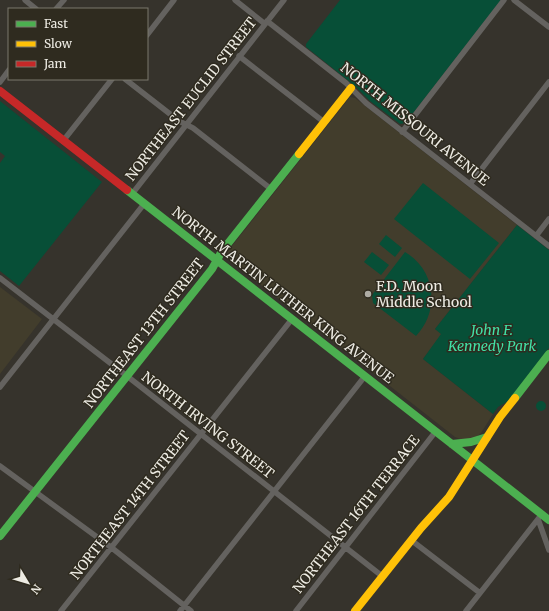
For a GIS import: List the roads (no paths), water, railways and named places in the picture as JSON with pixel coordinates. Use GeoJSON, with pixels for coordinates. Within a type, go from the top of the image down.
{"type":"FeatureCollection","features":[{"type":"Feature","properties":{"kind":"street"},"geometry":{"type":"LineString","coordinates":[[25,0],[35,8]]}},
{"type":"Feature","properties":{"kind":"street"},"geometry":{"type":"LineString","coordinates":[[57,8],[64,0]]}},
{"type":"Feature","properties":{"kind":"street"},"geometry":{"type":"LineString","coordinates":[[148,34],[174,0]]}},
{"type":"Feature","properties":{"kind":"street","name":"NORTH MISSOURI AVENUE"},"geometry":{"type":"LineString","coordinates":[[235,0],[346,83],[366,103],[402,132],[549,246]]}},
{"type":"Feature","properties":{"kind":"street","name":"NORTHEAST EUCLID STREET"},"geometry":{"type":"LineString","coordinates":[[132,194],[284,0]]}},
{"type":"Feature","properties":{"kind":"street"},"geometry":{"type":"LineString","coordinates":[[402,132],[504,0]]}},
{"type":"Feature","properties":{"kind":"street"},"geometry":{"type":"LineString","coordinates":[[514,0],[549,27]]}},
{"type":"Feature","properties":{"kind":"street"},"geometry":{"type":"LineString","coordinates":[[239,56],[324,122]]}},
{"type":"Feature","properties":{"kind":"street"},"geometry":{"type":"LineString","coordinates":[[0,82],[8,71]]}},
{"type":"Feature","properties":{"kind":"street"},"geometry":{"type":"LineString","coordinates":[[63,141],[111,80]]}},
{"type":"Feature","properties":{"kind":"street"},"geometry":{"type":"LineString","coordinates":[[126,80],[179,121],[193,128],[271,189]]}},
{"type":"Feature","properties":{"kind":"street"},"geometry":{"type":"LineString","coordinates":[[470,184],[549,82]]}},
{"type":"Feature","properties":{"kind":"street","name":"NORTHEAST 13TH STREET"},"geometry":{"type":"LineString","coordinates":[[0,536],[128,376],[207,275],[222,251],[351,88]]}},
{"type":"Feature","properties":{"kind":"street","name":"NORTH MARTIN LUTHER KING AVENUE"},"geometry":{"type":"LineString","coordinates":[[0,91],[436,431],[540,516],[549,520]]}},
{"type":"Feature","properties":{"kind":"street"},"geometry":{"type":"LineString","coordinates":[[0,387],[144,204]]}},
{"type":"Feature","properties":{"kind":"street"},"geometry":{"type":"LineString","coordinates":[[536,236],[549,219]]}},
{"type":"Feature","properties":{"kind":"street","name":"NORTH IRVING STREET"},"geometry":{"type":"LineString","coordinates":[[0,278],[128,376],[382,576]]}},
{"type":"Feature","properties":{"kind":"street","name":"NORTHEAST 14TH STREET"},"geometry":{"type":"LineString","coordinates":[[62,611],[292,319]]}},
{"type":"Feature","properties":{"kind":"street"},"geometry":{"type":"LineString","coordinates":[[355,611],[411,540],[449,497],[508,406],[549,354]]}},
{"type":"Feature","properties":{"kind":"street"},"geometry":{"type":"LineString","coordinates":[[180,611],[365,376]]}},
{"type":"Feature","properties":{"kind":"street","name":"NORTHEAST 16TH TERRACE"},"geometry":{"type":"LineString","coordinates":[[296,611],[436,431]]}},
{"type":"Feature","properties":{"kind":"street"},"geometry":{"type":"LineString","coordinates":[[452,444],[471,442],[487,437]]}},
{"type":"Feature","properties":{"kind":"street"},"geometry":{"type":"LineString","coordinates":[[0,466],[112,548],[191,611]]}},
{"type":"Feature","properties":{"kind":"street"},"geometry":{"type":"LineString","coordinates":[[540,516],[549,550]]}},
{"type":"Feature","properties":{"kind":"street"},"geometry":{"type":"LineString","coordinates":[[466,611],[540,516]]}},
{"type":"Feature","properties":{"kind":"street"},"geometry":{"type":"LineString","coordinates":[[411,540],[480,593]]}},
{"type":"Feature","properties":{"kind":"place","name":"F.D. Moon Middle School"},"geometry":{"type":"Point","coordinates":[368,294]}},
{"type":"Feature","properties":{"kind":"park label","name":"John F. Kennedy Park"},"geometry":{"type":"Point","coordinates":[492,338]}}]}
